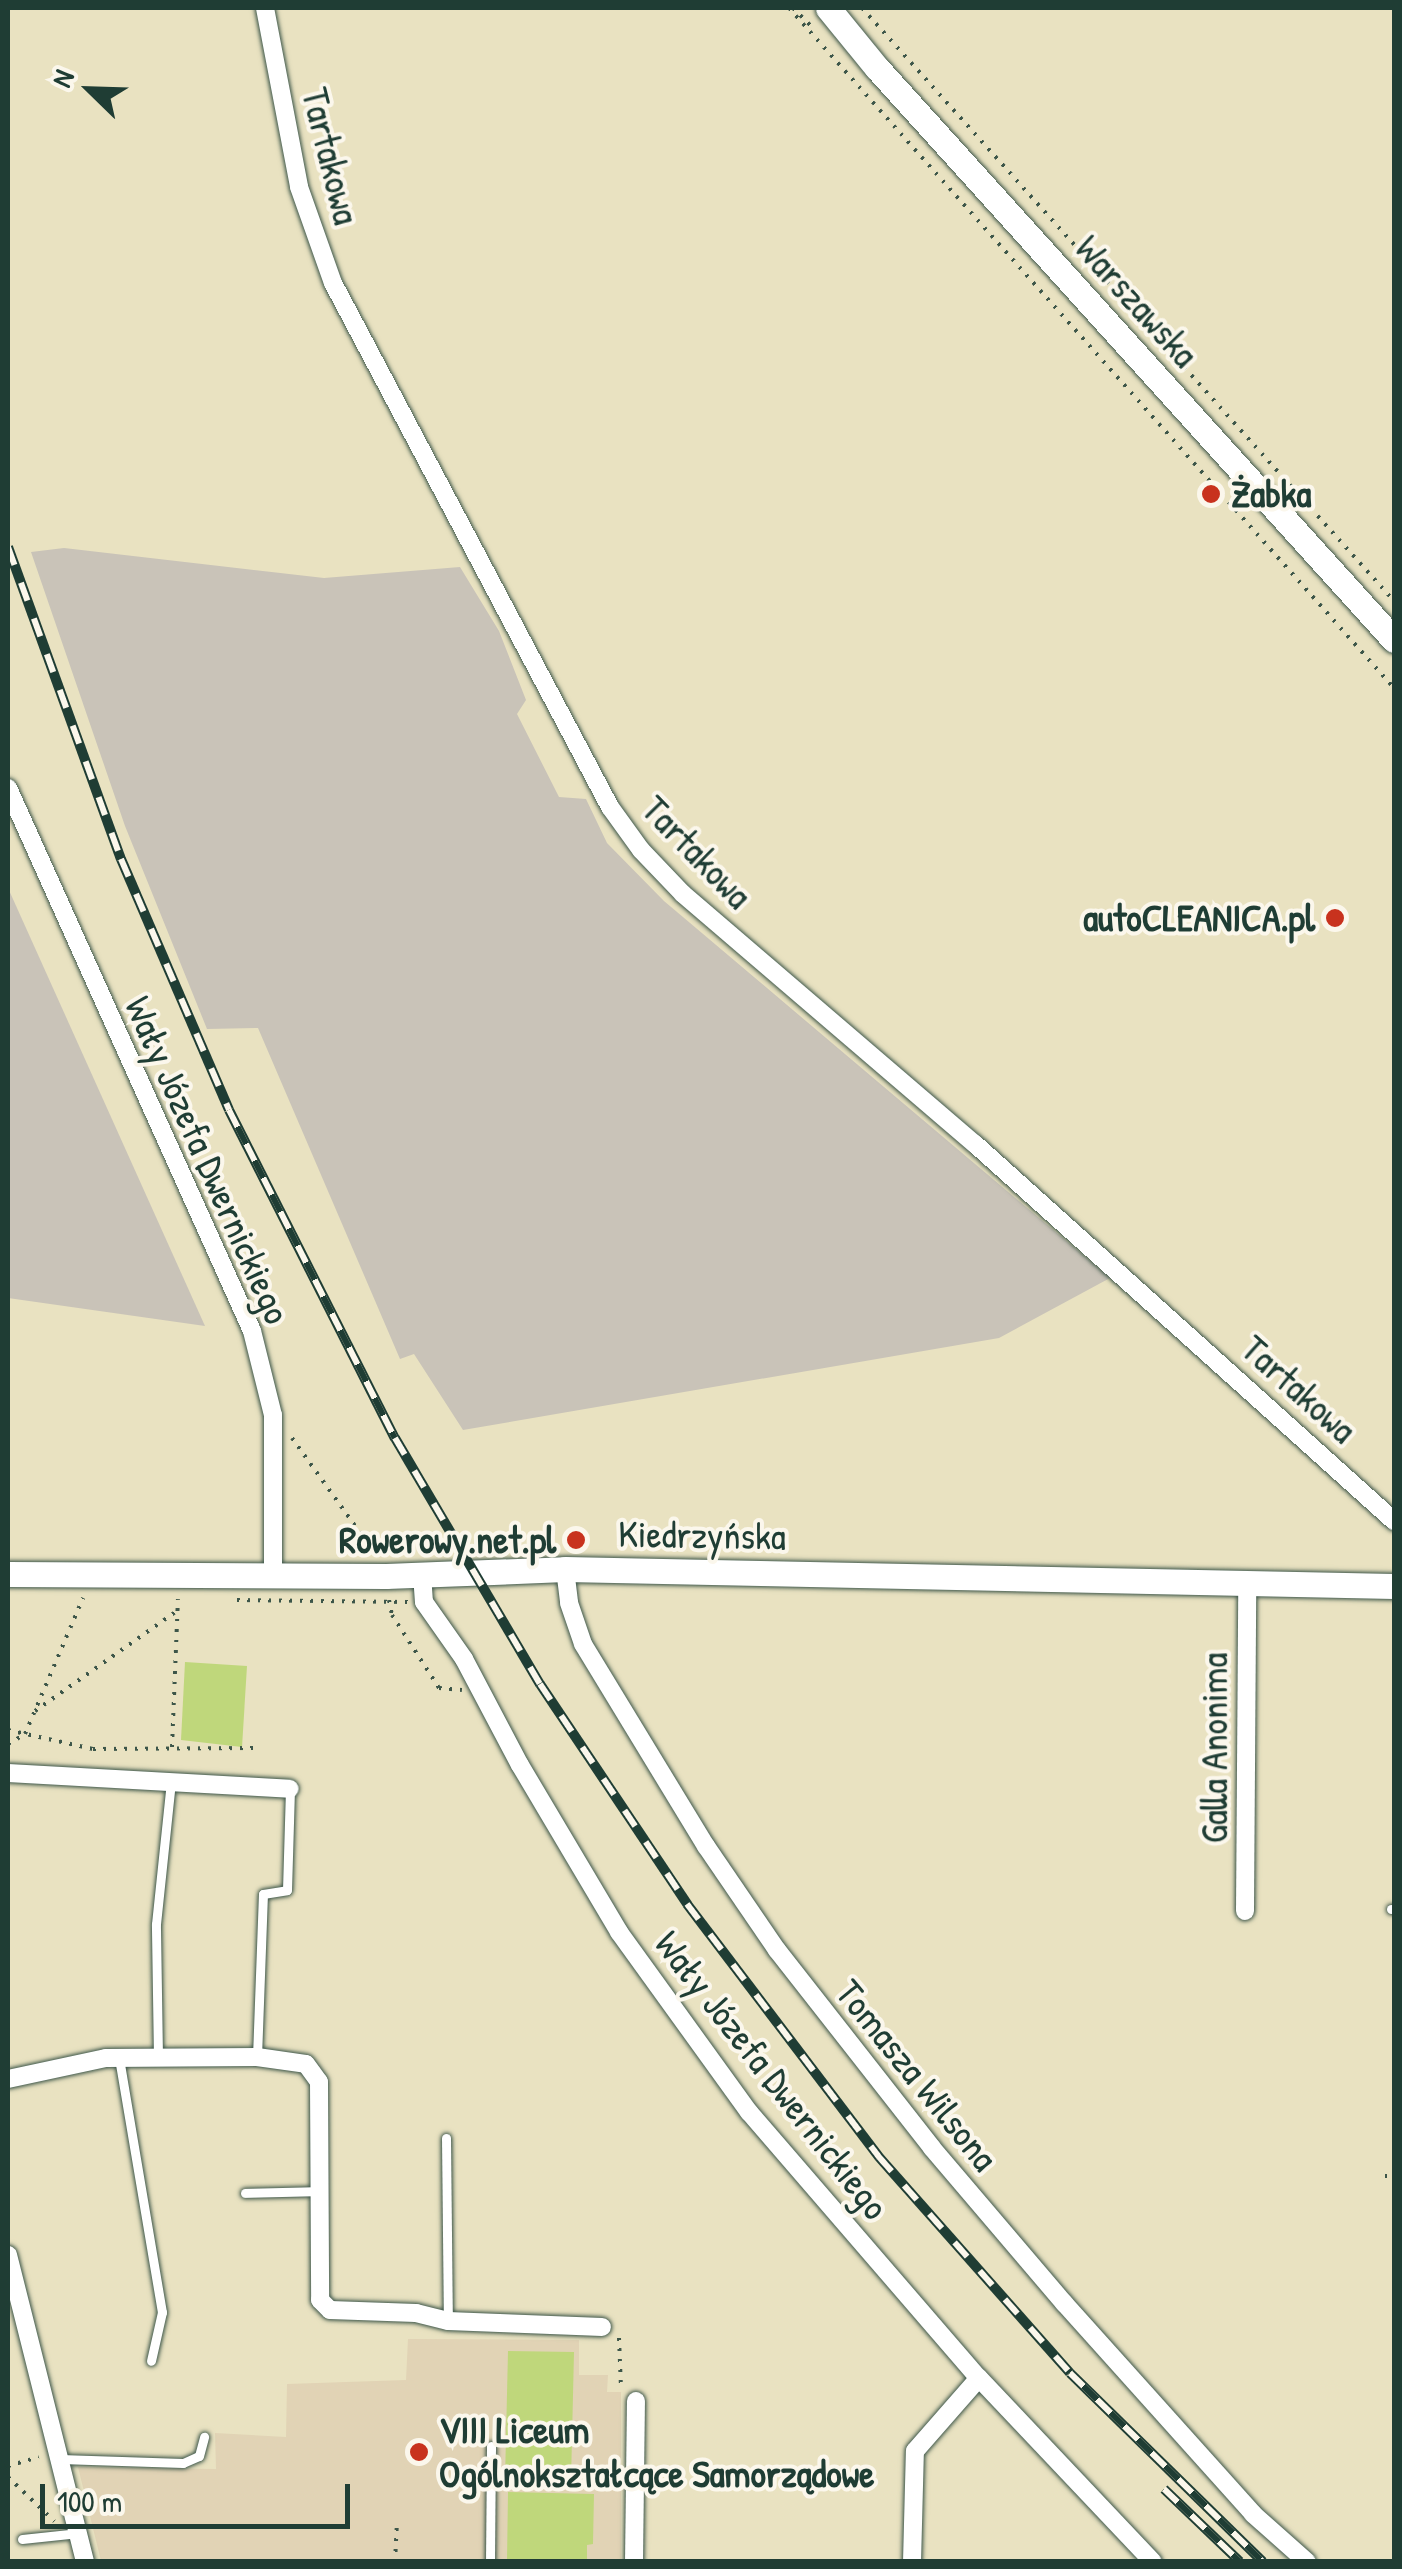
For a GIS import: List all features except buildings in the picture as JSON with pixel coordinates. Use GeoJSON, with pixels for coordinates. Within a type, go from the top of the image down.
{"type":"FeatureCollection","features":[{"type":"Feature","properties":{"kind":"street","name":"Tartakowa"},"geometry":{"type":"LineString","coordinates":[[265,8],[299,187],[333,283],[610,807],[641,850],[682,894],[975,1144],[1394,1521]]}},
{"type":"Feature","properties":{"kind":"street","name":"Warszawska"},"geometry":{"type":"LineString","coordinates":[[828,8],[877,68],[1394,640]]}},
{"type":"Feature","properties":{"kind":"street","name":"Wały Józefa Dwernickiego"},"geometry":{"type":"LineString","coordinates":[[8,788],[252,1331],[273,1415],[273,1576]]}},
{"type":"Feature","properties":{"kind":"street","name":"Kiedrzyńska"},"geometry":{"type":"LineString","coordinates":[[8,1574],[388,1576],[565,1570],[1394,1586]]}},
{"type":"Feature","properties":{"kind":"street","name":"Tomasza Wilsona"},"geometry":{"type":"LineString","coordinates":[[565,1570],[569,1603],[583,1644],[696,1830],[777,1950],[932,2148],[1064,2303],[1253,2514],[1307,2562]]}},
{"type":"Feature","properties":{"kind":"street","name":"Wały Józefa Dwernickiego"},"geometry":{"type":"LineString","coordinates":[[422,1574],[424,1602],[477,1684],[630,1948],[749,2112],[979,2378],[1153,2562]]}},
{"type":"Feature","properties":{"kind":"street","name":"Galla Anonima"},"geometry":{"type":"LineString","coordinates":[[1244,1911],[1246,1586]]}},
{"type":"Feature","properties":{"kind":"street"},"geometry":{"type":"LineString","coordinates":[[8,1773],[290,1789]]}},
{"type":"Feature","properties":{"kind":"street"},"geometry":{"type":"LineString","coordinates":[[8,2079],[118,2058],[257,2057],[306,2064],[319,2082],[320,2300],[330,2310],[416,2313],[448,2321],[602,2327]]}},
{"type":"Feature","properties":{"kind":"street"},"geometry":{"type":"LineString","coordinates":[[8,2256],[85,2562]]}},
{"type":"Feature","properties":{"kind":"street"},"geometry":{"type":"LineString","coordinates":[[912,2562],[915,2451],[979,2378]]}},
{"type":"Feature","properties":{"kind":"street"},"geometry":{"type":"LineString","coordinates":[[634,2562],[636,2401]]}},
{"type":"Feature","properties":{"kind":"lane"},"geometry":{"type":"LineString","coordinates":[[158,2057],[156,1924],[171,1782]]}},
{"type":"Feature","properties":{"kind":"lane"},"geometry":{"type":"LineString","coordinates":[[257,2057],[262,1894],[287,1890],[290,1789]]}},
{"type":"Feature","properties":{"kind":"lane"},"geometry":{"type":"LineString","coordinates":[[118,2058],[162,2312],[151,2361]]}},
{"type":"Feature","properties":{"kind":"lane"},"geometry":{"type":"LineString","coordinates":[[446,2138],[448,2321]]}},
{"type":"Feature","properties":{"kind":"lane"},"geometry":{"type":"LineString","coordinates":[[245,2192],[320,2191]]}},
{"type":"Feature","properties":{"kind":"lane"},"geometry":{"type":"LineString","coordinates":[[60,2458],[183,2462],[200,2456],[204,2437]]}},
{"type":"Feature","properties":{"kind":"lane"},"geometry":{"type":"LineString","coordinates":[[490,2562],[491,2446]]}},
{"type":"Feature","properties":{"kind":"lane"},"geometry":{"type":"LineString","coordinates":[[22,2539],[79,2533]]}},
{"type":"Feature","properties":{"kind":"path"},"geometry":{"type":"LineString","coordinates":[[789,8],[1394,688]]}},
{"type":"Feature","properties":{"kind":"path"},"geometry":{"type":"LineString","coordinates":[[862,8],[1394,602]]}},
{"type":"Feature","properties":{"kind":"path"},"geometry":{"type":"LineString","coordinates":[[273,1415],[329,1486],[388,1576],[392,1615],[438,1688],[458,1691],[477,1684]]}},
{"type":"Feature","properties":{"kind":"path"},"geometry":{"type":"LineString","coordinates":[[8,1744],[25,1734],[83,1598]]}},
{"type":"Feature","properties":{"kind":"path"},"geometry":{"type":"LineString","coordinates":[[172,1747],[178,1599]]}},
{"type":"Feature","properties":{"kind":"path"},"geometry":{"type":"LineString","coordinates":[[35,1711],[178,1610]]}},
{"type":"Feature","properties":{"kind":"path"},"geometry":{"type":"LineString","coordinates":[[8,1730],[94,1749],[254,1748]]}},
{"type":"Feature","properties":{"kind":"path"},"geometry":{"type":"LineString","coordinates":[[1385,2176],[1394,2176]]}},
{"type":"Feature","properties":{"kind":"path"},"geometry":{"type":"LineString","coordinates":[[602,2327],[619,2330],[622,2389],[636,2401]]}},
{"type":"Feature","properties":{"kind":"path"},"geometry":{"type":"LineString","coordinates":[[8,2466],[40,2457]]}},
{"type":"Feature","properties":{"kind":"path"},"geometry":{"type":"LineString","coordinates":[[8,2478],[54,2522]]}},
{"type":"Feature","properties":{"kind":"path"},"geometry":{"type":"LineString","coordinates":[[395,2562],[396,2521]]}},
{"type":"Feature","properties":{"kind":"shaded area"},"geometry":{"type":"Polygon","coordinates":[[[64,548],[324,578],[460,567],[499,631],[526,700],[517,714],[559,797],[586,799],[607,843],[664,901],[1110,1278],[999,1338],[463,1430],[414,1354],[400,1359],[258,1028],[207,1029],[125,826],[31,552],[64,548]]]}},
{"type":"Feature","properties":{"kind":"shaded area"},"geometry":{"type":"Polygon","coordinates":[[[8,888],[205,1326],[8,1298],[8,888]]]}},
{"type":"Feature","properties":{"kind":"shaded area","name":"VIII Liceum Ogólnokształcące Samorządowe"},"geometry":{"type":"Polygon","coordinates":[[[408,2339],[579,2340],[579,2375],[608,2375],[607,2392],[621,2392],[621,2561],[101,2561],[78,2467],[216,2469],[215,2433],[286,2437],[287,2384],[406,2380],[408,2339]]]}},
{"type":"Feature","properties":{"kind":"green space"},"geometry":{"type":"Polygon","coordinates":[[[185,1662],[247,1666],[242,1747],[181,1740],[185,1662]]]}},
{"type":"Feature","properties":{"kind":"green space"},"geometry":{"type":"Polygon","coordinates":[[[508,2351],[574,2352],[571,2480],[505,2479],[508,2351]]]}},
{"type":"Feature","properties":{"kind":"green space"},"geometry":{"type":"Polygon","coordinates":[[[508,2492],[594,2494],[593,2544],[587,2545],[587,2561],[507,2561],[508,2492]]]}},
{"type":"Feature","properties":{"kind":"railway"},"geometry":{"type":"LineString","coordinates":[[8,547],[121,859],[229,1110],[395,1438],[540,1684],[687,1904],[879,2157],[1070,2373],[1263,2562]]}},
{"type":"Feature","properties":{"kind":"railway"},"geometry":{"type":"LineString","coordinates":[[1164,2489],[1240,2562]]}},
{"type":"Feature","properties":{"kind":"place","name":"Żabka"},"geometry":{"type":"Point","coordinates":[1211,494]}},
{"type":"Feature","properties":{"kind":"place","name":"autoCLEANICA.pl"},"geometry":{"type":"Point","coordinates":[1335,918]}},
{"type":"Feature","properties":{"kind":"place","name":"Rowerowy.net.pl"},"geometry":{"type":"Point","coordinates":[576,1540]}},
{"type":"Feature","properties":{"kind":"place","name":"VIII Liceum Ogólnokształcące Samorządowe"},"geometry":{"type":"Point","coordinates":[419,2452]}}]}
